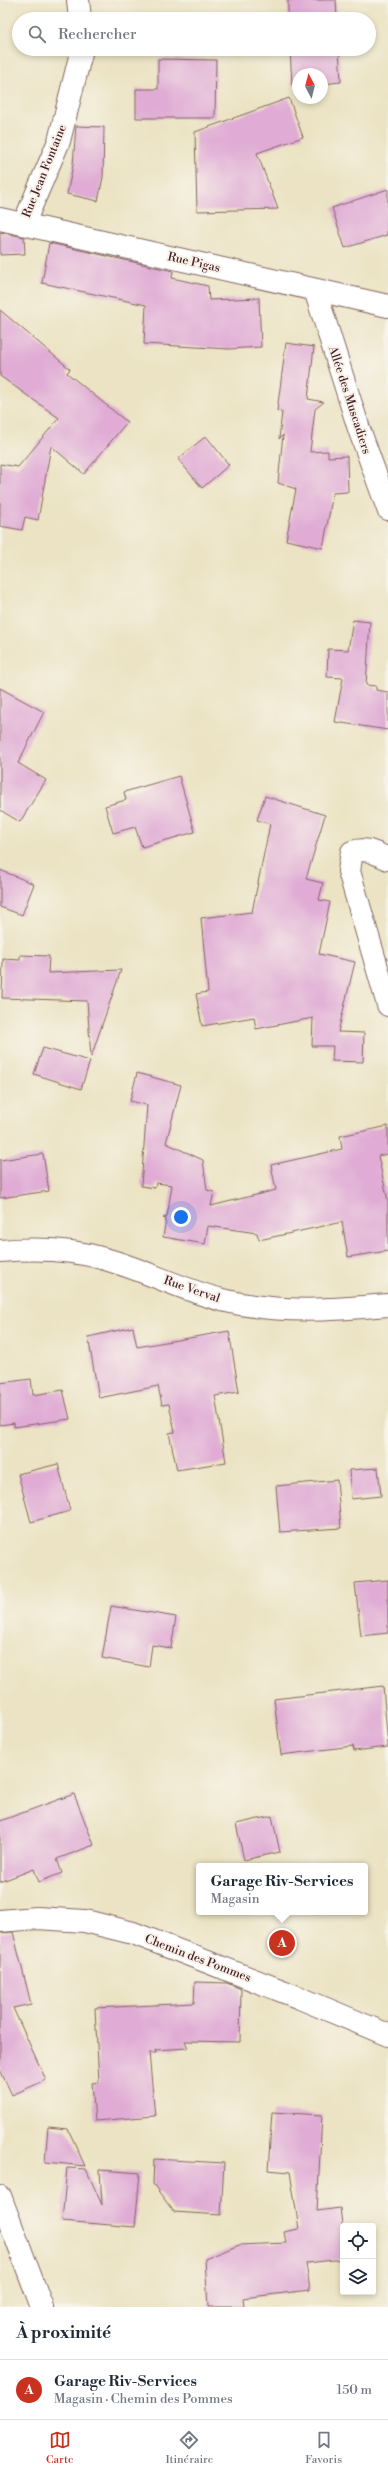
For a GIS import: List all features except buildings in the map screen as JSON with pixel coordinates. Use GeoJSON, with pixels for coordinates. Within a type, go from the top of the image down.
{"type":"FeatureCollection","features":[{"type":"Feature","properties":{"kind":"street"},"geometry":{"type":"LineString","coordinates":[[78,0],[79,12]]}},
{"type":"Feature","properties":{"kind":"street","name":"Rue Jean Fontaine"},"geometry":{"type":"LineString","coordinates":[[24,223],[59,141],[80,56]]}},
{"type":"Feature","properties":{"kind":"street","name":"Rue Pigas"},"geometry":{"type":"LineString","coordinates":[[0,219],[24,223],[388,306]]}},
{"type":"Feature","properties":{"kind":"street","name":"Allée des Muscadiers"},"geometry":{"type":"LineString","coordinates":[[315,290],[359,429],[388,509]]}},
{"type":"Feature","properties":{"kind":"street"},"geometry":{"type":"LineString","coordinates":[[388,859],[367,849],[359,849],[352,852],[349,861],[350,872],[388,1005]]}},
{"type":"Feature","properties":{"kind":"street","name":"Rue Verval"},"geometry":{"type":"LineString","coordinates":[[0,1251],[56,1250],[104,1259],[222,1300],[271,1309],[319,1311],[388,1305]]}},
{"type":"Feature","properties":{"kind":"street","name":"Chemin des Pommes"},"geometry":{"type":"LineString","coordinates":[[0,1921],[37,1918],[85,1921],[133,1933],[300,1998],[388,2035]]}},
{"type":"Feature","properties":{"kind":"street"},"geometry":{"type":"LineString","coordinates":[[0,2196],[42,2307]]}},
{"type":"Feature","properties":{"kind":"place","name":"Garage Riv-Services"},"geometry":{"type":"Point","coordinates":[282,1943]}}]}
